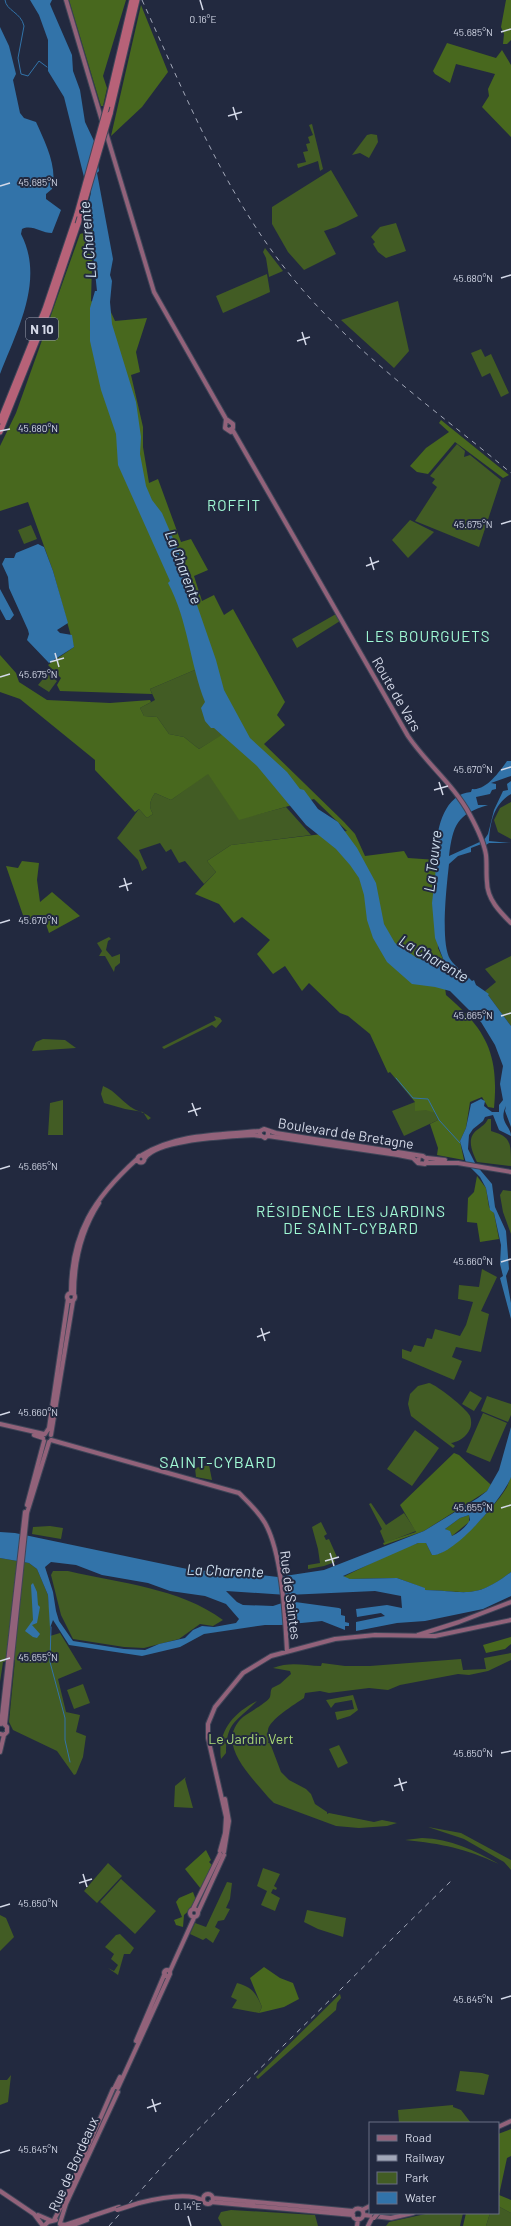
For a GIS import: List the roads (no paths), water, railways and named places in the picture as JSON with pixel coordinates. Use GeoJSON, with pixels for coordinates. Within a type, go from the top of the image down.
{"type":"FeatureCollection","features":[{"type":"Feature","properties":{"kind":"highway","name":"N 10"},"geometry":{"type":"LineString","coordinates":[[0,421],[45,309],[77,214],[107,106],[132,0]]}},
{"type":"Feature","properties":{"kind":"highway","name":"N 10"},"geometry":{"type":"LineString","coordinates":[[0,432],[49,310],[78,224],[110,114],[136,0]]}},
{"type":"Feature","properties":{"kind":"main road"},"geometry":{"type":"LineString","coordinates":[[66,0],[154,292],[227,421],[233,424],[231,431],[224,428],[227,421]]}},
{"type":"Feature","properties":{"kind":"main road","name":"Route de Vars"},"geometry":{"type":"LineString","coordinates":[[231,431],[408,736],[431,766],[458,795],[470,815],[486,854],[489,892],[503,914],[511,923]]}},
{"type":"Feature","properties":{"kind":"main road"},"geometry":{"type":"LineString","coordinates":[[264,1129],[268,1134],[264,1138],[260,1134],[264,1129]]}},
{"type":"Feature","properties":{"kind":"main road","name":"Boulevard de Bretagne"},"geometry":{"type":"LineString","coordinates":[[48,1438],[71,1300],[68,1296],[72,1293],[72,1259],[86,1220],[108,1187],[138,1161],[143,1161],[143,1157],[163,1147],[185,1141],[260,1134]]}},
{"type":"Feature","properties":{"kind":"main road","name":"Boulevard de Bretagne"},"geometry":{"type":"LineString","coordinates":[[268,1134],[423,1156],[426,1161],[458,1162],[511,1171]]}},
{"type":"Feature","properties":{"kind":"main road","name":"Boulevard de Bretagne"},"geometry":{"type":"LineString","coordinates":[[268,1134],[398,1155],[413,1158],[418,1163]]}},
{"type":"Feature","properties":{"kind":"main road"},"geometry":{"type":"LineString","coordinates":[[419,1156],[418,1163],[422,1165],[426,1161]]}},
{"type":"Feature","properties":{"kind":"main road","name":"Rue de Saintes"},"geometry":{"type":"LineString","coordinates":[[0,1424],[236,1491],[260,1515],[272,1538],[279,1573],[287,1651]]}},
{"type":"Feature","properties":{"kind":"main road"},"geometry":{"type":"LineString","coordinates":[[0,1752],[2,1734],[8,1730],[2,1724],[25,1510],[48,1438]]}},
{"type":"Feature","properties":{"kind":"main road"},"geometry":{"type":"LineString","coordinates":[[432,1633],[511,1602]]}},
{"type":"Feature","properties":{"kind":"main road"},"geometry":{"type":"LineString","coordinates":[[222,1853],[226,1818],[208,1732],[210,1716],[233,1684],[247,1670],[268,1658],[287,1651],[347,1637],[383,1635],[412,1636],[511,1620]]}},
{"type":"Feature","properties":{"kind":"main road"},"geometry":{"type":"LineString","coordinates":[[196,1911],[190,1912],[192,1917],[197,1916],[196,1911],[222,1853],[229,1817],[220,1775],[215,1769]]}},
{"type":"Feature","properties":{"kind":"main road","name":"Rue de Bordeaux"},"geometry":{"type":"LineString","coordinates":[[60,2224],[66,2204],[192,1917]]}},
{"type":"Feature","properties":{"kind":"main road","name":"Rue de Bordeaux"},"geometry":{"type":"LineString","coordinates":[[53,2220],[67,2195],[116,2089]]}},
{"type":"Feature","properties":{"kind":"main road"},"geometry":{"type":"LineString","coordinates":[[499,2128],[511,2122]]}},
{"type":"Feature","properties":{"kind":"main road"},"geometry":{"type":"LineString","coordinates":[[0,2191],[34,2214],[44,2226],[53,2220]]}},
{"type":"Feature","properties":{"kind":"main road"},"geometry":{"type":"LineString","coordinates":[[34,2214],[65,2225],[118,2208],[168,2195],[203,2199],[209,2194],[212,2200]]}},
{"type":"Feature","properties":{"kind":"main road"},"geometry":{"type":"LineString","coordinates":[[203,2199],[206,2204],[212,2200],[353,2213],[358,2219]]}},
{"type":"Feature","properties":{"kind":"main road"},"geometry":{"type":"LineString","coordinates":[[358,2226],[358,2219],[369,2207]]}},
{"type":"Feature","properties":{"kind":"main road"},"geometry":{"type":"LineString","coordinates":[[71,2226],[118,2208]]}},
{"type":"Feature","properties":{"kind":"main road"},"geometry":{"type":"LineString","coordinates":[[353,2213],[357,2208],[363,2212],[369,2213]]}},
{"type":"Feature","properties":{"kind":"main road"},"geometry":{"type":"LineString","coordinates":[[363,2212],[369,2212]]}},
{"type":"Feature","properties":{"kind":"main road"},"geometry":{"type":"LineString","coordinates":[[372,2214],[391,2218],[409,2214]]}},
{"type":"Feature","properties":{"kind":"main road"},"geometry":{"type":"LineString","coordinates":[[369,2226],[375,2214]]}},
{"type":"Feature","properties":{"kind":"main road"},"geometry":{"type":"LineString","coordinates":[[382,2214],[394,2214]]}},
{"type":"Feature","properties":{"kind":"water"},"geometry":{"type":"Polygon","coordinates":[[[30,0],[52,0],[50,4],[72,55],[73,71],[80,90],[85,122],[94,141],[99,171],[97,173],[113,259],[110,275],[112,281],[110,302],[112,324],[136,402],[141,437],[140,454],[146,486],[152,500],[162,513],[178,550],[216,660],[224,690],[250,738],[287,772],[300,789],[304,790],[318,809],[338,822],[357,848],[376,883],[384,924],[395,943],[417,958],[442,965],[444,961],[435,938],[432,903],[438,851],[436,849],[438,831],[444,813],[455,799],[462,794],[471,792],[472,789],[477,789],[487,784],[497,775],[507,761],[511,761],[511,776],[491,783],[496,784],[496,789],[492,790],[490,794],[476,797],[478,805],[488,805],[469,812],[463,817],[458,822],[452,836],[449,856],[484,840],[488,834],[494,810],[503,791],[508,790],[507,784],[511,781],[511,794],[505,798],[494,814],[490,827],[489,841],[511,843],[489,843],[486,845],[484,843],[471,848],[471,852],[458,856],[449,864],[446,898],[445,940],[450,959],[472,981],[474,980],[476,985],[489,994],[488,995],[511,1026],[511,1127],[505,1111],[506,1106],[503,1116],[511,1136],[499,1130],[493,1115],[485,1117],[469,1135],[468,1149],[476,1165],[492,1184],[495,1207],[506,1231],[509,1269],[506,1276],[511,1303],[511,1319],[500,1278],[503,1276],[500,1264],[501,1245],[494,1213],[490,1210],[486,1188],[480,1177],[466,1163],[460,1141],[466,1128],[471,1104],[481,1099],[485,1101],[484,1106],[492,1112],[499,1112],[499,1105],[503,1100],[500,1084],[503,1066],[495,1045],[481,1022],[450,991],[435,987],[412,984],[387,962],[373,938],[367,920],[364,895],[359,878],[350,865],[336,849],[306,825],[257,766],[214,728],[211,728],[205,721],[201,708],[205,702],[196,673],[185,627],[175,597],[168,583],[170,581],[118,465],[116,434],[101,390],[90,341],[90,308],[95,291],[97,291],[93,253],[93,230],[87,209],[91,193],[87,169],[84,177],[64,97],[48,71],[48,40],[39,15],[30,0]]]}},
{"type":"Feature","properties":{"kind":"water"},"geometry":{"type":"Polygon","coordinates":[[[0,27],[9,46],[16,74],[13,80],[20,113],[24,118],[36,122],[50,155],[53,181],[52,189],[46,194],[46,199],[61,210],[52,233],[33,228],[22,229],[21,234],[28,251],[30,269],[29,287],[26,305],[0,374],[0,27]]]}},
{"type":"Feature","properties":{"kind":"water"},"geometry":{"type":"Polygon","coordinates":[[[38,544],[44,547],[53,571],[68,623],[57,630],[60,633],[72,635],[74,647],[49,663],[27,640],[29,634],[28,630],[9,588],[8,577],[2,564],[5,558],[14,558],[16,553],[38,544]]]}},
{"type":"Feature","properties":{"kind":"water"},"geometry":{"type":"Polygon","coordinates":[[[0,589],[14,615],[10,620],[6,620],[0,609],[0,589]]]}},
{"type":"Feature","properties":{"kind":"water","name":"La Charente"},"geometry":{"type":"Polygon","coordinates":[[[511,1427],[511,1477],[507,1486],[489,1511],[465,1536],[441,1553],[432,1555],[426,1543],[418,1543],[343,1576],[350,1579],[397,1578],[425,1588],[425,1590],[470,1592],[488,1587],[511,1572],[511,1596],[483,1609],[425,1621],[397,1623],[356,1631],[356,1622],[385,1616],[381,1613],[357,1617],[356,1609],[387,1605],[402,1608],[401,1596],[375,1591],[287,1595],[226,1591],[237,1602],[243,1605],[273,1606],[288,1601],[339,1608],[341,1609],[341,1615],[345,1616],[345,1622],[349,1623],[349,1626],[345,1626],[345,1630],[322,1621],[265,1625],[204,1634],[180,1647],[142,1656],[69,1645],[53,1620],[50,1628],[48,1595],[37,1569],[29,1563],[0,1558],[0,1532],[15,1533],[192,1570],[234,1572],[278,1577],[324,1570],[424,1531],[487,1491],[499,1470],[511,1427]],[[469,1515],[460,1518],[445,1529],[450,1531],[452,1536],[455,1535],[468,1523],[470,1520],[469,1515]],[[51,1562],[45,1567],[53,1592],[56,1611],[59,1621],[73,1641],[124,1649],[145,1650],[159,1644],[185,1638],[193,1630],[202,1626],[214,1627],[236,1623],[239,1619],[226,1604],[205,1596],[170,1591],[148,1583],[102,1575],[76,1565],[51,1562]]]}},
{"type":"Feature","properties":{"kind":"water"},"geometry":{"type":"Polygon","coordinates":[[[33,1583],[37,1592],[38,1605],[40,1607],[37,1623],[32,1625],[40,1634],[37,1638],[25,1631],[33,1620],[31,1585],[33,1583]]]}},
{"type":"Feature","properties":{"kind":"waterway"},"geometry":{"type":"LineString","coordinates":[[5,0],[8,7],[20,18],[24,26],[18,58],[21,74],[28,76],[39,61],[47,67]]}},
{"type":"Feature","properties":{"kind":"waterway"},"geometry":{"type":"LineString","coordinates":[[396,1078],[413,1098],[428,1099],[439,1120],[460,1143]]}},
{"type":"Feature","properties":{"kind":"waterway"},"geometry":{"type":"LineString","coordinates":[[51,1627],[50,1662],[65,1718],[65,1740],[70,1762]]}},
{"type":"Feature","properties":{"kind":"railway"},"geometry":{"type":"LineString","coordinates":[[142,0],[195,116],[234,192],[256,228],[281,263],[308,296],[355,344],[406,388],[511,473]]}},
{"type":"Feature","properties":{"kind":"railway"},"geometry":{"type":"LineString","coordinates":[[109,2226],[175,2152],[452,1880]]}},
{"type":"Feature","properties":{"kind":"district","name":"ROFFIT"},"geometry":{"type":"Point","coordinates":[234,505]}},
{"type":"Feature","properties":{"kind":"district","name":"LES BOURGUETS"},"geometry":{"type":"Point","coordinates":[428,636]}},
{"type":"Feature","properties":{"kind":"district","name":"RÉSIDENCE LES JARDINS DE SAINT-CYBARD"},"geometry":{"type":"Point","coordinates":[351,1220]}},
{"type":"Feature","properties":{"kind":"district","name":"SAINT-CYBARD"},"geometry":{"type":"Point","coordinates":[218,1461]}},
{"type":"Feature","properties":{"kind":"water label","name":"La Touvre"},"geometry":{"type":"Point","coordinates":[432,861]}},
{"type":"Feature","properties":{"kind":"park label","name":"Le Jardin Vert"},"geometry":{"type":"Point","coordinates":[251,1738]}}]}
